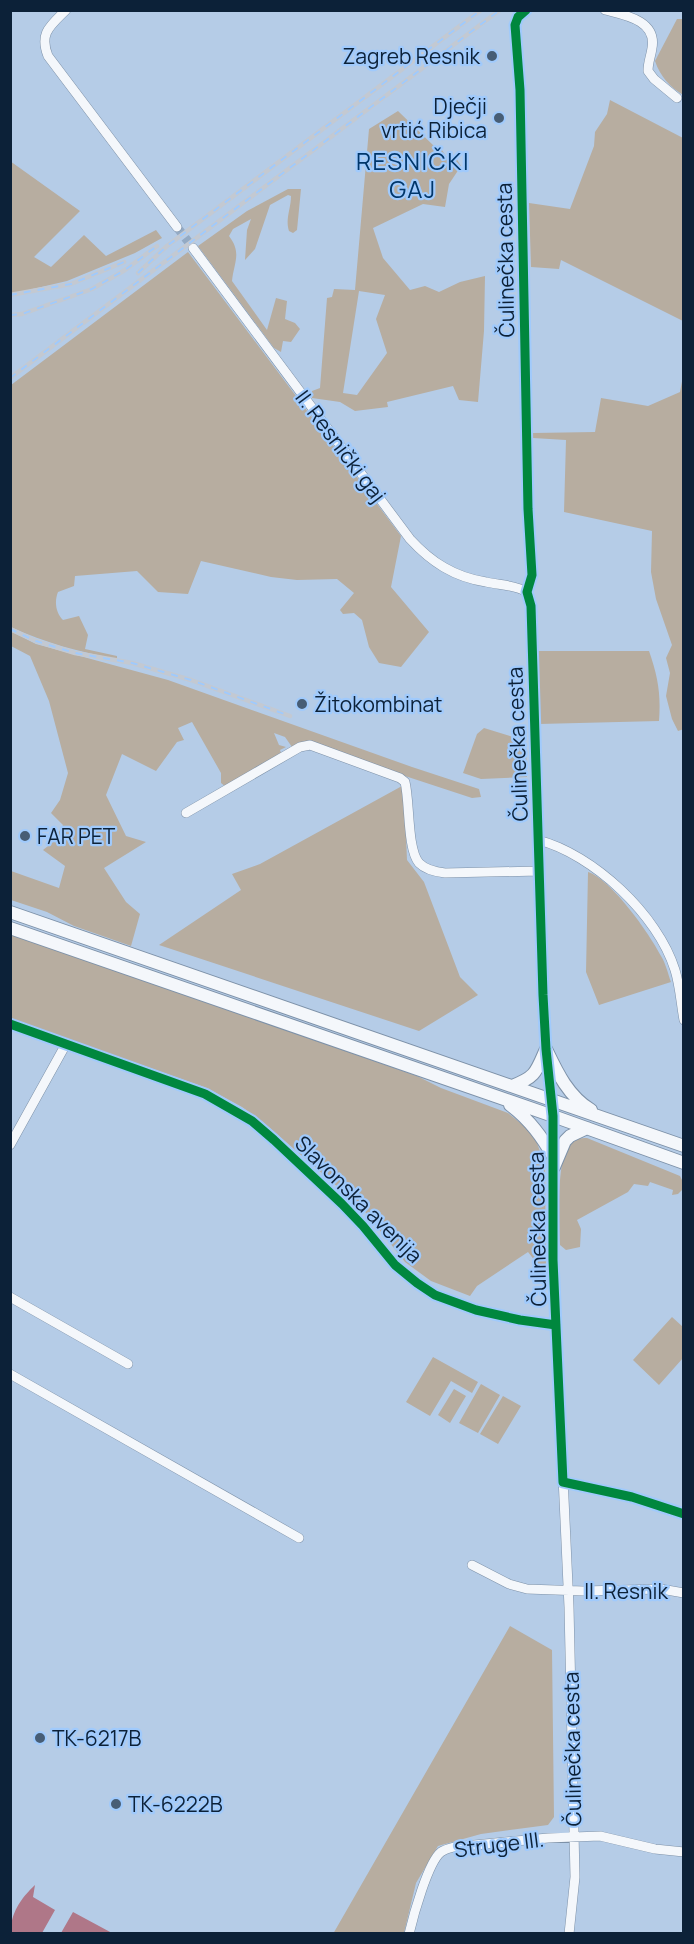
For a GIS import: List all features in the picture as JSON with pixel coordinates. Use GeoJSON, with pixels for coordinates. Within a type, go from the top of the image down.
{"type":"FeatureCollection","features":[{"type":"Feature","properties":{"kind":"main road"},"geometry":{"type":"LineString","coordinates":[[10,912],[684,1146]]}},
{"type":"Feature","properties":{"kind":"main road"},"geometry":{"type":"LineString","coordinates":[[10,928],[684,1163]]}},
{"type":"Feature","properties":{"kind":"main road"},"geometry":{"type":"LineString","coordinates":[[512,1086],[529,1079],[534,1074],[546,1049]]}},
{"type":"Feature","properties":{"kind":"main road"},"geometry":{"type":"LineString","coordinates":[[546,1049],[569,1090],[581,1104],[606,1120]]}},
{"type":"Feature","properties":{"kind":"main road"},"geometry":{"type":"LineString","coordinates":[[499,1098],[519,1112],[533,1126],[542,1137],[554,1162]]}},
{"type":"Feature","properties":{"kind":"main road"},"geometry":{"type":"LineString","coordinates":[[554,1162],[565,1141],[587,1128]]}},
{"type":"Feature","properties":{"kind":"street"},"geometry":{"type":"LineString","coordinates":[[66,10],[52,24],[44,37],[48,56],[177,227]]}},
{"type":"Feature","properties":{"kind":"street","name":"Čulinečka cesta"},"geometry":{"type":"LineString","coordinates":[[526,10],[518,17],[515,25],[520,90],[528,509],[532,575],[527,592],[531,606],[546,1049],[553,1116],[553,1240],[569,1591],[575,1877],[569,1934]]}},
{"type":"Feature","properties":{"kind":"street"},"geometry":{"type":"LineString","coordinates":[[605,10],[629,16],[645,25],[653,39],[648,71],[677,98]]}},
{"type":"Feature","properties":{"kind":"street","name":"II. Resnički gaj"},"geometry":{"type":"LineString","coordinates":[[193,248],[424,554],[464,577],[516,587],[527,592]]}},
{"type":"Feature","properties":{"kind":"street"},"geometry":{"type":"LineString","coordinates":[[186,813],[300,747],[310,745],[405,782],[413,852],[419,863],[430,871],[445,873],[539,871]]}},
{"type":"Feature","properties":{"kind":"street"},"geometry":{"type":"LineString","coordinates":[[538,840],[556,846],[595,868],[638,908],[655,930],[675,970],[684,1020]]}},
{"type":"Feature","properties":{"kind":"street","name":"Slavonska avenija"},"geometry":{"type":"LineString","coordinates":[[10,1024],[205,1094],[230,1107],[267,1133],[363,1226],[395,1265],[417,1283],[435,1295],[476,1310],[556,1325]]}},
{"type":"Feature","properties":{"kind":"street"},"geometry":{"type":"LineString","coordinates":[[10,1145],[66,1044]]}},
{"type":"Feature","properties":{"kind":"street"},"geometry":{"type":"LineString","coordinates":[[10,1297],[128,1364]]}},
{"type":"Feature","properties":{"kind":"street"},"geometry":{"type":"LineString","coordinates":[[10,1374],[299,1538]]}},
{"type":"Feature","properties":{"kind":"street"},"geometry":{"type":"LineString","coordinates":[[563,1482],[632,1497],[684,1514]]}},
{"type":"Feature","properties":{"kind":"street"},"geometry":{"type":"LineString","coordinates":[[472,1564],[518,1587],[569,1591]]}},
{"type":"Feature","properties":{"kind":"street","name":"II. Resnik"},"geometry":{"type":"LineString","coordinates":[[569,1591],[661,1589],[684,1593]]}},
{"type":"Feature","properties":{"kind":"street"},"geometry":{"type":"LineString","coordinates":[[574,1838],[600,1836],[655,1849],[684,1852]]}},
{"type":"Feature","properties":{"kind":"street","name":"Struge III."},"geometry":{"type":"LineString","coordinates":[[409,1934],[425,1882],[440,1852],[454,1847],[548,1838],[574,1838]]}},
{"type":"Feature","properties":{"kind":"shaded area"},"geometry":{"type":"Polygon","coordinates":[[[677,19],[683,19],[683,95],[666,81],[655,61],[677,19]]]}},
{"type":"Feature","properties":{"kind":"shaded area"},"geometry":{"type":"Polygon","coordinates":[[[610,100],[683,138],[683,321],[561,260],[559,269],[531,267],[529,203],[570,209],[594,146],[595,132],[607,114],[610,100]]]}},
{"type":"Feature","properties":{"kind":"shaded area"},"geometry":{"type":"Polygon","coordinates":[[[398,111],[435,147],[439,146],[449,160],[456,158],[461,166],[449,184],[445,207],[423,204],[373,228],[383,258],[410,290],[425,286],[439,292],[460,282],[485,276],[484,331],[478,402],[459,400],[453,386],[387,402],[388,407],[355,411],[340,402],[312,398],[312,391],[320,388],[327,298],[332,297],[334,289],[355,290],[369,129],[398,111]],[[359,291],[343,393],[357,395],[387,353],[376,319],[385,295],[359,291]]]}},
{"type":"Feature","properties":{"kind":"shaded area"},"geometry":{"type":"Polygon","coordinates":[[[10,161],[80,211],[34,257],[51,267],[84,235],[106,256],[156,230],[162,238],[135,253],[67,281],[11,294],[10,161]]]}},
{"type":"Feature","properties":{"kind":"shaded area"},"geometry":{"type":"Polygon","coordinates":[[[288,189],[301,189],[297,230],[293,233],[289,231],[291,196],[288,195],[270,205],[255,249],[245,260],[247,230],[251,219],[233,229],[229,236],[236,253],[232,281],[267,330],[276,298],[287,301],[285,319],[295,323],[300,329],[291,342],[283,341],[281,352],[274,348],[198,246],[247,211],[288,189]]]}},
{"type":"Feature","properties":{"kind":"shaded area"},"geometry":{"type":"Polygon","coordinates":[[[188,252],[401,536],[391,587],[429,632],[401,667],[379,663],[369,647],[362,620],[354,613],[343,614],[340,610],[354,593],[337,579],[297,580],[271,577],[201,561],[188,594],[158,592],[137,571],[75,576],[74,586],[58,592],[57,611],[63,620],[79,616],[88,635],[85,649],[117,656],[117,659],[63,646],[11,627],[11,385],[188,252]]]}},
{"type":"Feature","properties":{"kind":"shaded area"},"geometry":{"type":"Polygon","coordinates":[[[683,376],[684,729],[678,731],[666,696],[670,673],[666,658],[672,645],[656,599],[651,572],[652,531],[564,512],[566,440],[533,438],[533,433],[595,432],[601,398],[648,406],[680,392],[683,376]]]}},
{"type":"Feature","properties":{"kind":"shaded area"},"geometry":{"type":"Polygon","coordinates":[[[10,631],[36,644],[168,680],[479,789],[481,797],[472,798],[312,743],[292,747],[285,737],[274,733],[279,745],[286,747],[280,750],[281,753],[226,787],[221,783],[221,773],[192,722],[178,728],[184,740],[177,742],[156,771],[122,754],[106,795],[126,836],[146,842],[104,868],[126,902],[140,914],[131,946],[74,926],[47,912],[11,900],[11,871],[59,888],[65,866],[43,850],[53,842],[63,825],[51,813],[60,800],[68,773],[49,701],[30,656],[11,646],[10,631]]]}},
{"type":"Feature","properties":{"kind":"shaded area"},"geometry":{"type":"Polygon","coordinates":[[[537,651],[649,651],[658,686],[659,721],[539,724],[537,651]]]}},
{"type":"Feature","properties":{"kind":"shaded area"},"geometry":{"type":"Polygon","coordinates":[[[484,728],[526,744],[527,777],[481,779],[463,773],[477,734],[484,728]]]}},
{"type":"Feature","properties":{"kind":"shaded area"},"geometry":{"type":"Polygon","coordinates":[[[402,786],[407,860],[424,882],[460,977],[478,995],[419,1031],[159,945],[241,890],[232,874],[260,864],[402,786]]]}},
{"type":"Feature","properties":{"kind":"shaded area"},"geometry":{"type":"Polygon","coordinates":[[[588,872],[608,885],[639,922],[663,959],[671,982],[599,1005],[586,972],[588,872]]]}},
{"type":"Feature","properties":{"kind":"shaded area"},"geometry":{"type":"Polygon","coordinates":[[[11,934],[417,1076],[441,1088],[508,1113],[534,1134],[545,1166],[546,1275],[528,1252],[477,1286],[470,1296],[431,1281],[405,1262],[362,1208],[263,1122],[242,1107],[207,1088],[11,1019],[11,934]]]}},
{"type":"Feature","properties":{"kind":"shaded area"},"geometry":{"type":"Polygon","coordinates":[[[587,1138],[680,1176],[683,1182],[682,1190],[672,1195],[673,1190],[650,1182],[648,1186],[634,1184],[628,1192],[577,1220],[581,1229],[580,1247],[566,1250],[560,1245],[559,1192],[562,1162],[570,1143],[587,1138]]]}},
{"type":"Feature","properties":{"kind":"shaded area"},"geometry":{"type":"Polygon","coordinates":[[[672,1317],[683,1327],[683,1358],[659,1385],[633,1360],[672,1317]]]}},
{"type":"Feature","properties":{"kind":"shaded area"},"geometry":{"type":"Polygon","coordinates":[[[433,1357],[478,1382],[472,1393],[451,1381],[430,1416],[406,1402],[433,1357]]]}},
{"type":"Feature","properties":{"kind":"shaded area"},"geometry":{"type":"Polygon","coordinates":[[[481,1384],[500,1395],[478,1433],[459,1423],[481,1384]]]}},
{"type":"Feature","properties":{"kind":"shaded area"},"geometry":{"type":"Polygon","coordinates":[[[454,1389],[466,1396],[450,1423],[438,1415],[454,1389]]]}},
{"type":"Feature","properties":{"kind":"shaded area"},"geometry":{"type":"Polygon","coordinates":[[[503,1396],[521,1406],[498,1444],[480,1434],[503,1396]]]}},
{"type":"Feature","properties":{"kind":"shaded area"},"geometry":{"type":"Polygon","coordinates":[[[510,1626],[552,1650],[554,1817],[548,1825],[481,1834],[438,1846],[416,1883],[404,1933],[333,1934],[510,1626]]]}},
{"type":"Feature","properties":{"kind":"shaded area"},"geometry":{"type":"Polygon","coordinates":[[[35,1885],[33,1897],[55,1910],[42,1933],[11,1933],[12,1919],[17,1907],[35,1885]]]}},
{"type":"Feature","properties":{"kind":"shaded area"},"geometry":{"type":"Polygon","coordinates":[[[73,1912],[112,1933],[61,1933],[73,1912]]]}},
{"type":"Feature","properties":{"kind":"tunnel"},"geometry":{"type":"LineString","coordinates":[[177,227],[193,248]]}},
{"type":"Feature","properties":{"kind":"railway"},"geometry":{"type":"LineString","coordinates":[[138,273],[167,246],[481,10]]}},
{"type":"Feature","properties":{"kind":"railway"},"geometry":{"type":"LineString","coordinates":[[10,378],[500,10]]}},
{"type":"Feature","properties":{"kind":"railway"},"geometry":{"type":"LineString","coordinates":[[10,315],[22,314],[92,289],[125,270],[157,246]]}},
{"type":"Feature","properties":{"kind":"railway"},"geometry":{"type":"LineString","coordinates":[[10,295],[71,284],[124,262]]}},
{"type":"Feature","properties":{"kind":"railway"},"geometry":{"type":"LineString","coordinates":[[10,629],[36,641],[75,653],[132,663],[191,680],[290,716]]}},
{"type":"Feature","properties":{"kind":"cycle path"},"geometry":{"type":"LineString","coordinates":[[526,10],[518,17],[515,25],[520,90],[528,509],[532,575],[527,592],[531,606],[543,995],[553,1116],[553,1260],[563,1482],[632,1497],[684,1514]]}},
{"type":"Feature","properties":{"kind":"cycle path"},"geometry":{"type":"LineString","coordinates":[[10,1024],[205,1094],[252,1121],[274,1140],[342,1204],[395,1265],[435,1295],[476,1310],[556,1325]]}},
{"type":"Feature","properties":{"kind":"place","name":"Zagreb Resnik"},"geometry":{"type":"Point","coordinates":[492,56]}},
{"type":"Feature","properties":{"kind":"place","name":"Dječji vrtić Ribica"},"geometry":{"type":"Point","coordinates":[499,118]}},
{"type":"Feature","properties":{"kind":"place","name":"Žitokombinat"},"geometry":{"type":"Point","coordinates":[302,704]}},
{"type":"Feature","properties":{"kind":"place","name":"FAR PET"},"geometry":{"type":"Point","coordinates":[25,836]}},
{"type":"Feature","properties":{"kind":"place","name":"TK-6217B"},"geometry":{"type":"Point","coordinates":[40,1738]}},
{"type":"Feature","properties":{"kind":"place","name":"TK-6222B"},"geometry":{"type":"Point","coordinates":[116,1804]}},
{"type":"Feature","properties":{"kind":"district","name":"RESNIČKI GAJ"},"geometry":{"type":"Point","coordinates":[413,174]}}]}
